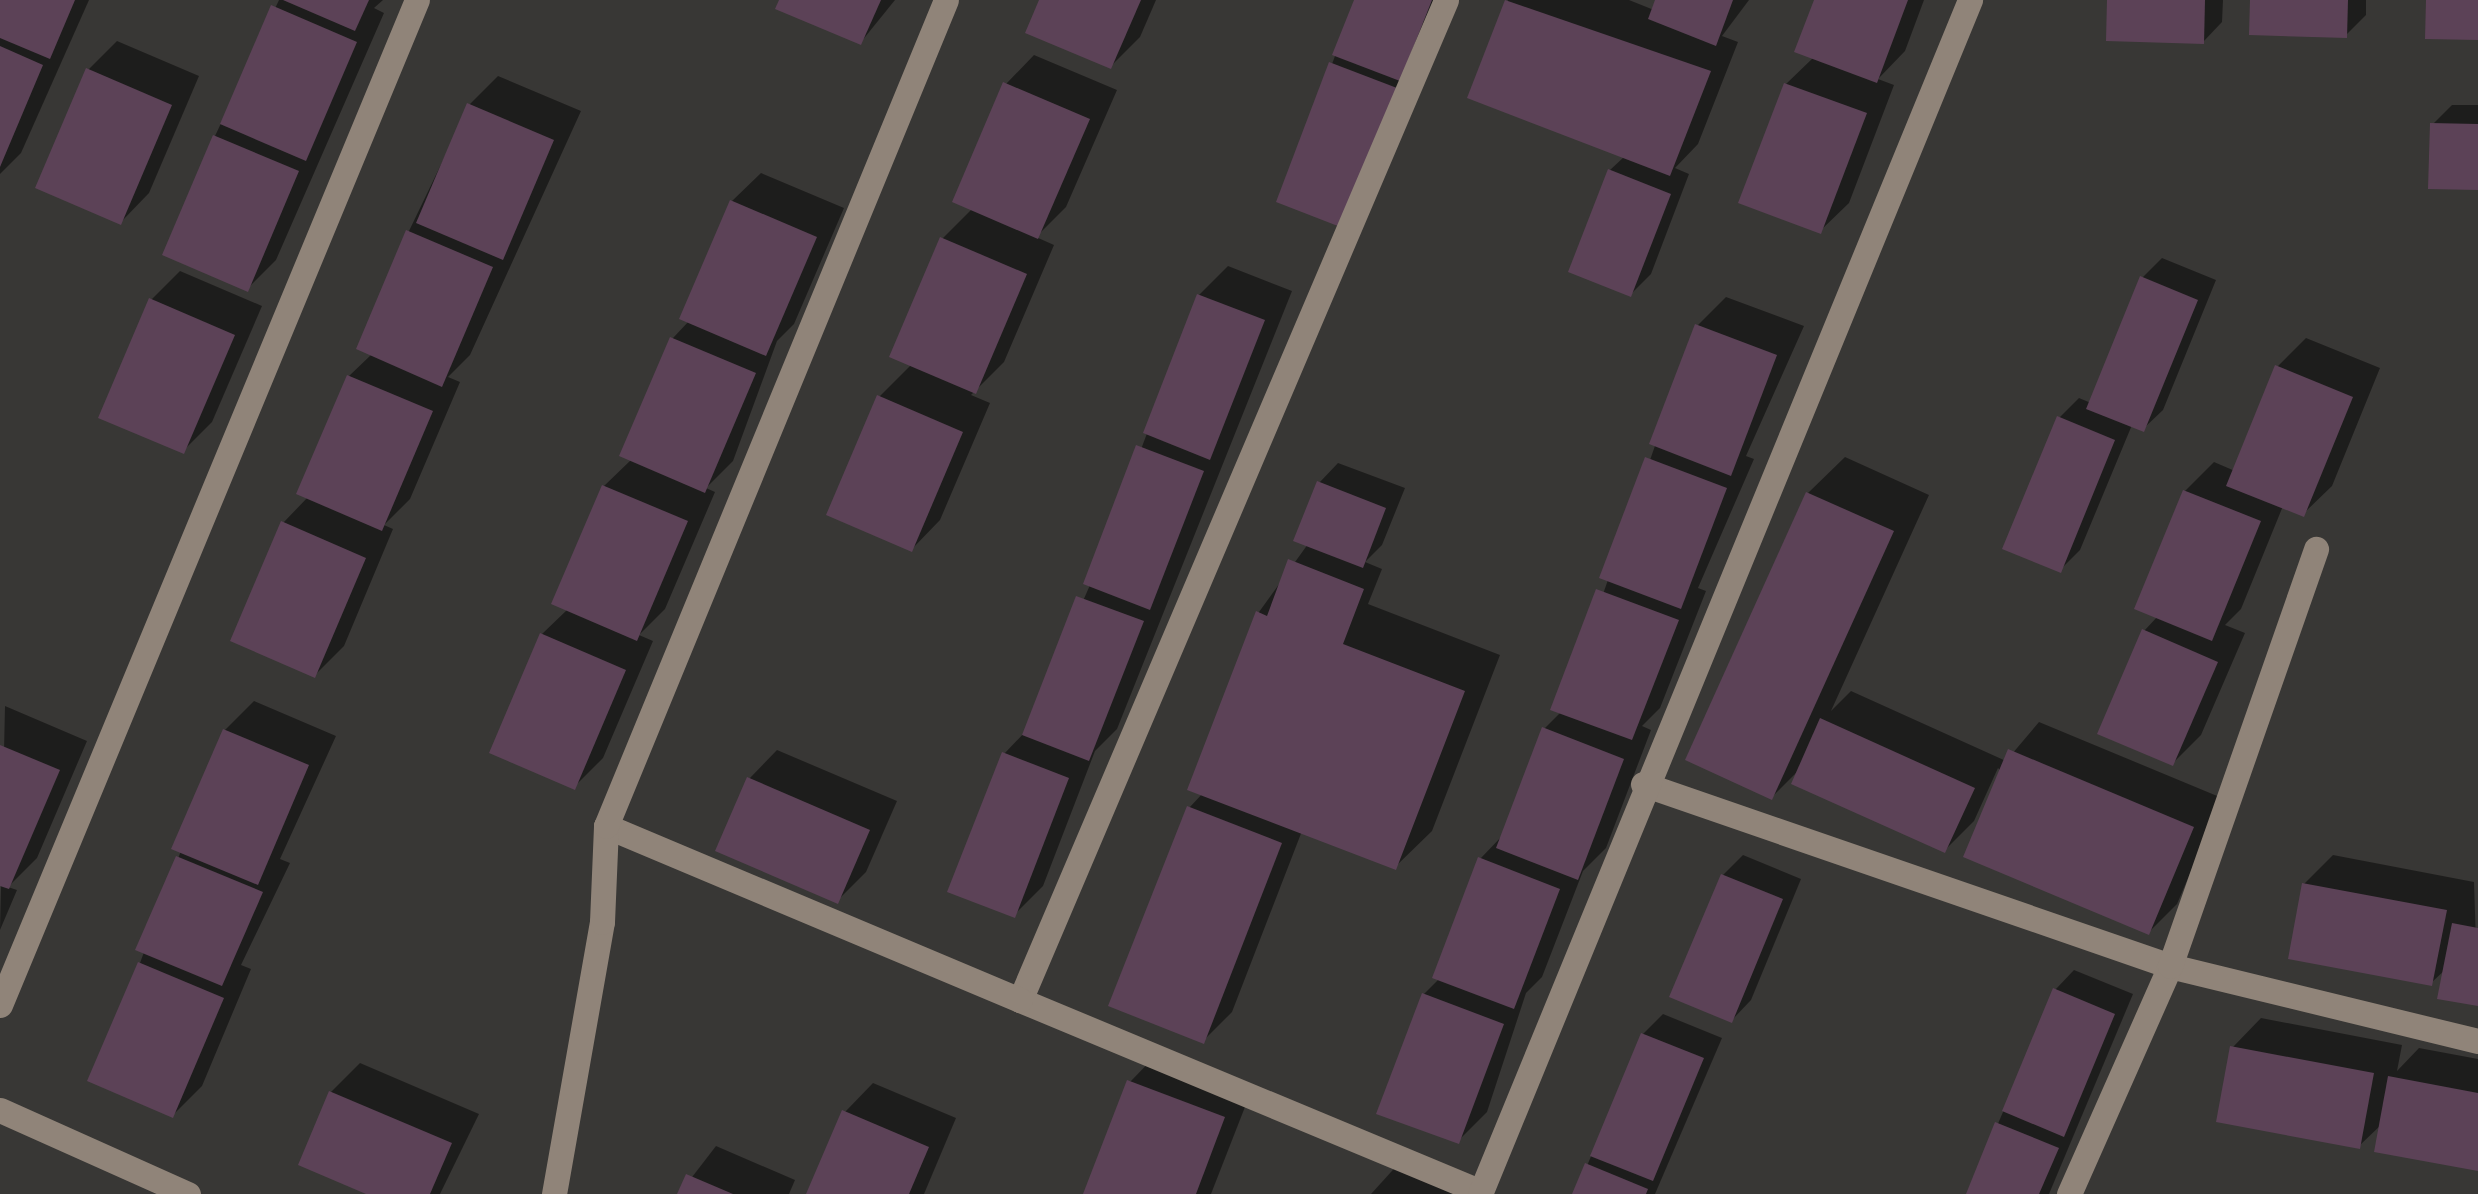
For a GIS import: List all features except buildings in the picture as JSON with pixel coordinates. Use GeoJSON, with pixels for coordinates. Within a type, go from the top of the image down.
{"type":"FeatureCollection","features":[{"type":"Feature","properties":{"kind":"street"},"geometry":{"type":"LineString","coordinates":[[0,1005],[417,0]]}},
{"type":"Feature","properties":{"kind":"street"},"geometry":{"type":"LineString","coordinates":[[554,1194],[602,922],[606,826],[946,0]]}},
{"type":"Feature","properties":{"kind":"street"},"geometry":{"type":"LineString","coordinates":[[1020,1000],[1446,0]]}},
{"type":"Feature","properties":{"kind":"street"},"geometry":{"type":"LineString","coordinates":[[606,826],[1481,1193],[1643,784],[1970,0]]}},
{"type":"Feature","properties":{"kind":"street"},"geometry":{"type":"LineString","coordinates":[[2068,1194],[2170,966],[2316,549]]}},
{"type":"Feature","properties":{"kind":"street"},"geometry":{"type":"LineString","coordinates":[[1643,784],[2170,966],[2478,1041]]}},
{"type":"Feature","properties":{"kind":"street"},"geometry":{"type":"LineString","coordinates":[[0,1110],[188,1194]]}}]}
